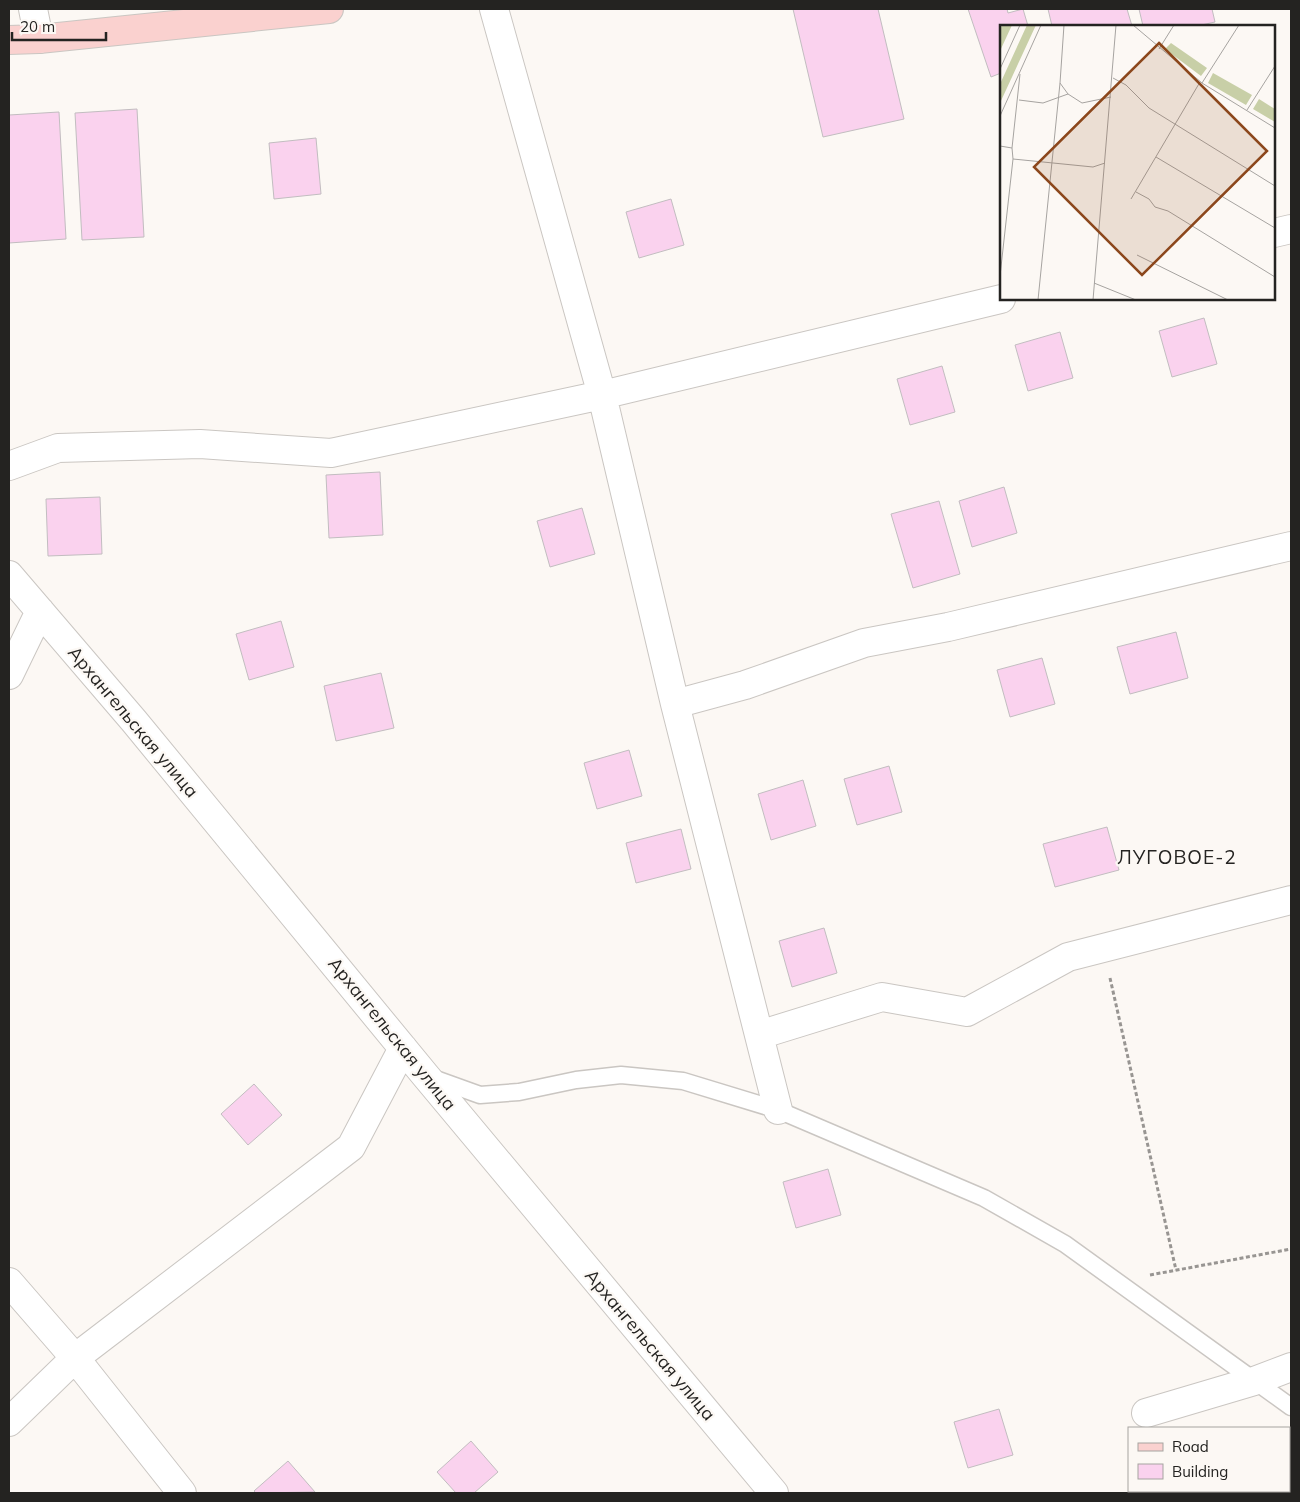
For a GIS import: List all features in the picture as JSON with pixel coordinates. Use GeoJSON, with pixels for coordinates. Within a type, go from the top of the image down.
{"type":"FeatureCollection","features":[{"type":"Feature","properties":{"kind":"main road"},"geometry":{"type":"LineString","coordinates":[[9,40],[39,39],[329,9]]}},
{"type":"Feature","properties":{"kind":"street"},"geometry":{"type":"LineString","coordinates":[[32,9],[39,39]]}},
{"type":"Feature","properties":{"kind":"street"},"geometry":{"type":"LineString","coordinates":[[494,9],[602,395],[675,704],[778,1110]]}},
{"type":"Feature","properties":{"kind":"street"},"geometry":{"type":"LineString","coordinates":[[1275,233],[1291,229]]}},
{"type":"Feature","properties":{"kind":"street"},"geometry":{"type":"LineString","coordinates":[[9,466],[58,448],[200,444],[332,453],[602,395],[1000,298]]}},
{"type":"Feature","properties":{"kind":"street"},"geometry":{"type":"LineString","coordinates":[[675,704],[746,685],[864,643],[948,627],[1291,546]]}},
{"type":"Feature","properties":{"kind":"street","name":"Архангельская улица"},"geometry":{"type":"LineString","coordinates":[[9,575],[134,721],[425,1075],[774,1493]]}},
{"type":"Feature","properties":{"kind":"street"},"geometry":{"type":"LineString","coordinates":[[9,675],[40,611]]}},
{"type":"Feature","properties":{"kind":"street"},"geometry":{"type":"LineString","coordinates":[[759,1035],[882,997],[967,1012],[1068,957],[1291,900]]}},
{"type":"Feature","properties":{"kind":"street"},"geometry":{"type":"LineString","coordinates":[[9,1422],[75,1358],[351,1147],[403,1048]]}},
{"type":"Feature","properties":{"kind":"street"},"geometry":{"type":"LineString","coordinates":[[9,1282],[75,1358],[182,1493]]}},
{"type":"Feature","properties":{"kind":"street"},"geometry":{"type":"LineString","coordinates":[[1146,1413],[1254,1381],[1291,1367]]}},
{"type":"Feature","properties":{"kind":"lane"},"geometry":{"type":"LineString","coordinates":[[425,1075],[480,1095],[519,1092],[576,1080],[621,1075],[682,1081],[778,1110],[984,1198],[1064,1244],[1291,1407]]}},
{"type":"Feature","properties":{"kind":"path"},"geometry":{"type":"LineString","coordinates":[[1103,948],[1176,1270]]}},
{"type":"Feature","properties":{"kind":"path"},"geometry":{"type":"LineString","coordinates":[[1116,1281],[1291,1249]]}},
{"type":"Feature","properties":{"kind":"building"},"geometry":{"type":"Polygon","coordinates":[[[793,9],[878,9],[904,119],[823,137],[793,9]]]}},
{"type":"Feature","properties":{"kind":"building"},"geometry":{"type":"Polygon","coordinates":[[[968,9],[1007,9],[1008,13],[1023,9],[1028,25],[1000,25],[1000,73],[991,77],[968,9]]]}},
{"type":"Feature","properties":{"kind":"building"},"geometry":{"type":"Polygon","coordinates":[[[1048,9],[1127,9],[1132,25],[1052,25],[1048,9]]]}},
{"type":"Feature","properties":{"kind":"building"},"geometry":{"type":"Polygon","coordinates":[[[1139,9],[1212,9],[1215,22],[1202,25],[1143,25],[1139,9]]]}},
{"type":"Feature","properties":{"kind":"building"},"geometry":{"type":"Polygon","coordinates":[[[137,109],[144,237],[82,240],[75,113],[137,109]]]}},
{"type":"Feature","properties":{"kind":"building"},"geometry":{"type":"Polygon","coordinates":[[[59,112],[66,239],[9,243],[9,115],[59,112]]]}},
{"type":"Feature","properties":{"kind":"building"},"geometry":{"type":"Polygon","coordinates":[[[316,138],[321,194],[274,199],[269,143],[316,138]]]}},
{"type":"Feature","properties":{"kind":"building"},"geometry":{"type":"Polygon","coordinates":[[[671,199],[684,245],[639,258],[626,212],[671,199]]]}},
{"type":"Feature","properties":{"kind":"building"},"geometry":{"type":"Polygon","coordinates":[[[1204,318],[1217,364],[1172,377],[1159,331],[1204,318]]]}},
{"type":"Feature","properties":{"kind":"building"},"geometry":{"type":"Polygon","coordinates":[[[1060,332],[1073,378],[1028,391],[1015,345],[1060,332]]]}},
{"type":"Feature","properties":{"kind":"building"},"geometry":{"type":"Polygon","coordinates":[[[942,366],[955,412],[910,425],[897,379],[942,366]]]}},
{"type":"Feature","properties":{"kind":"building"},"geometry":{"type":"Polygon","coordinates":[[[380,472],[383,535],[329,538],[326,475],[380,472]]]}},
{"type":"Feature","properties":{"kind":"building"},"geometry":{"type":"Polygon","coordinates":[[[1004,487],[1017,533],[972,547],[959,501],[1004,487]]]}},
{"type":"Feature","properties":{"kind":"building"},"geometry":{"type":"Polygon","coordinates":[[[100,497],[102,554],[48,556],[46,499],[100,497]]]}},
{"type":"Feature","properties":{"kind":"building"},"geometry":{"type":"Polygon","coordinates":[[[939,501],[960,574],[913,588],[891,514],[939,501]]]}},
{"type":"Feature","properties":{"kind":"building"},"geometry":{"type":"Polygon","coordinates":[[[582,508],[595,554],[550,567],[537,521],[582,508]]]}},
{"type":"Feature","properties":{"kind":"building"},"geometry":{"type":"Polygon","coordinates":[[[281,621],[294,667],[249,680],[236,634],[281,621]]]}},
{"type":"Feature","properties":{"kind":"building"},"geometry":{"type":"Polygon","coordinates":[[[1176,632],[1188,678],[1130,694],[1117,647],[1176,632]]]}},
{"type":"Feature","properties":{"kind":"building"},"geometry":{"type":"Polygon","coordinates":[[[1042,658],[1055,704],[1010,717],[997,670],[1042,658]]]}},
{"type":"Feature","properties":{"kind":"building"},"geometry":{"type":"Polygon","coordinates":[[[381,673],[394,728],[336,741],[324,686],[381,673]]]}},
{"type":"Feature","properties":{"kind":"building"},"geometry":{"type":"Polygon","coordinates":[[[629,750],[642,796],[597,809],[584,763],[629,750]]]}},
{"type":"Feature","properties":{"kind":"building"},"geometry":{"type":"Polygon","coordinates":[[[889,766],[902,812],[857,825],[844,779],[889,766]]]}},
{"type":"Feature","properties":{"kind":"building"},"geometry":{"type":"Polygon","coordinates":[[[803,780],[816,826],[771,840],[758,794],[803,780]]]}},
{"type":"Feature","properties":{"kind":"building"},"geometry":{"type":"Polygon","coordinates":[[[1107,827],[1119,870],[1055,887],[1043,844],[1107,827]]]}},
{"type":"Feature","properties":{"kind":"building"},"geometry":{"type":"Polygon","coordinates":[[[681,829],[691,869],[636,883],[626,843],[681,829]]]}},
{"type":"Feature","properties":{"kind":"building"},"geometry":{"type":"Polygon","coordinates":[[[824,928],[837,973],[792,987],[779,941],[824,928]]]}},
{"type":"Feature","properties":{"kind":"building"},"geometry":{"type":"Polygon","coordinates":[[[254,1084],[282,1115],[248,1145],[221,1114],[254,1084]]]}},
{"type":"Feature","properties":{"kind":"building"},"geometry":{"type":"Polygon","coordinates":[[[828,1169],[841,1215],[796,1228],[783,1182],[828,1169]]]}},
{"type":"Feature","properties":{"kind":"building"},"geometry":{"type":"Polygon","coordinates":[[[999,1409],[1013,1455],[968,1468],[954,1422],[999,1409]]]}},
{"type":"Feature","properties":{"kind":"building"},"geometry":{"type":"Polygon","coordinates":[[[471,1441],[498,1472],[474,1493],[456,1493],[437,1472],[471,1441]]]}},
{"type":"Feature","properties":{"kind":"building"},"geometry":{"type":"Polygon","coordinates":[[[288,1461],[315,1492],[256,1493],[254,1491],[288,1461]]]}},
{"type":"Feature","properties":{"kind":"district","name":"ЛУГОВОЕ-2"},"geometry":{"type":"Point","coordinates":[1177,857]}}]}
